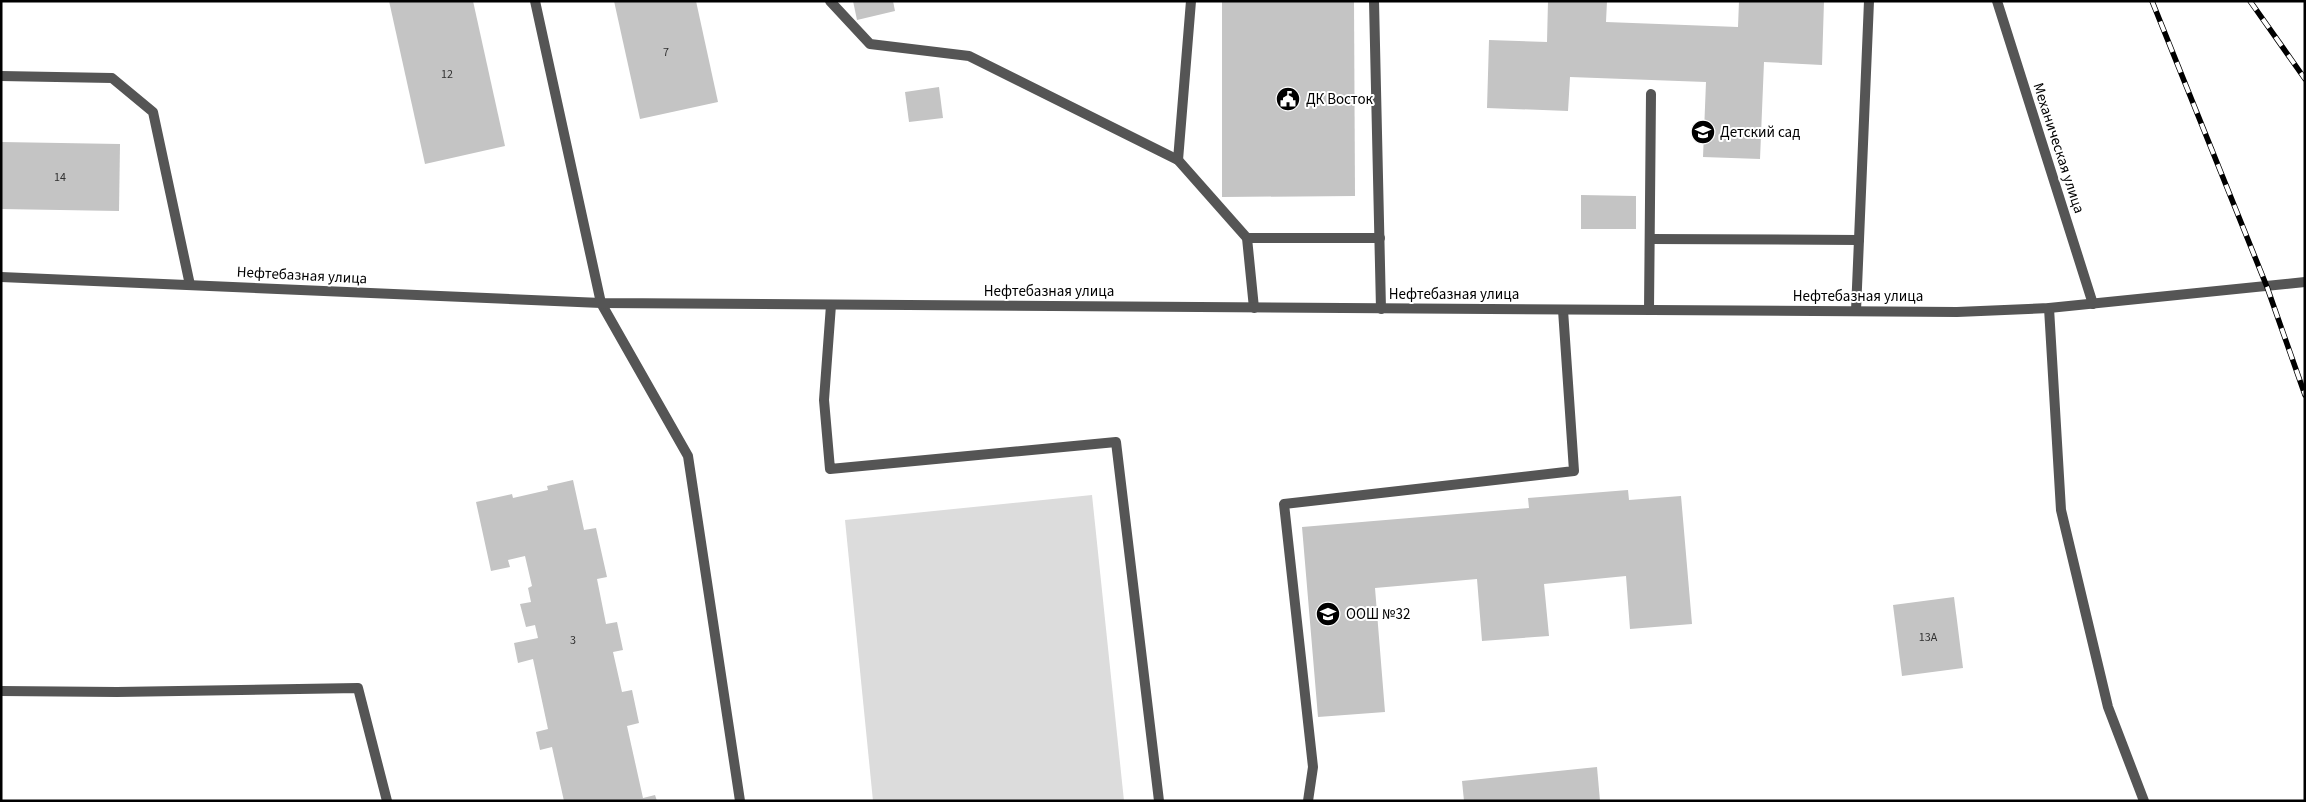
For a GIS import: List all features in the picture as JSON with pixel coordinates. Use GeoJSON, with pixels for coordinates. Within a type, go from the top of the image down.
{"type":"FeatureCollection","features":[{"type":"Feature","properties":{"kind":"street"},"geometry":{"type":"LineString","coordinates":[[535,1],[601,303],[688,456],[740,801]]}},
{"type":"Feature","properties":{"kind":"street"},"geometry":{"type":"LineString","coordinates":[[830,1],[870,44],[969,56],[1178,160],[1247,238],[1254,308]]}},
{"type":"Feature","properties":{"kind":"street"},"geometry":{"type":"LineString","coordinates":[[1178,160],[1191,1]]}},
{"type":"Feature","properties":{"kind":"street"},"geometry":{"type":"LineString","coordinates":[[1374,1],[1381,309]]}},
{"type":"Feature","properties":{"kind":"street"},"geometry":{"type":"LineString","coordinates":[[1856,311],[1869,1]]}},
{"type":"Feature","properties":{"kind":"street","name":"Механическая улица"},"geometry":{"type":"LineString","coordinates":[[1997,1],[2093,304]]}},
{"type":"Feature","properties":{"kind":"street"},"geometry":{"type":"LineString","coordinates":[[1,76],[112,78],[153,112],[190,285]]}},
{"type":"Feature","properties":{"kind":"street"},"geometry":{"type":"LineString","coordinates":[[1649,310],[1651,94]]}},
{"type":"Feature","properties":{"kind":"street"},"geometry":{"type":"LineString","coordinates":[[1247,238],[1380,238]]}},
{"type":"Feature","properties":{"kind":"street"},"geometry":{"type":"LineString","coordinates":[[1650,239],[1859,240]]}},
{"type":"Feature","properties":{"kind":"street","name":"Нефтебазная улица"},"geometry":{"type":"LineString","coordinates":[[1,277],[601,303],[1957,312],[2049,308],[2305,282]]}},
{"type":"Feature","properties":{"kind":"street"},"geometry":{"type":"LineString","coordinates":[[831,305],[824,400],[830,469],[1116,442],[1159,801]]}},
{"type":"Feature","properties":{"kind":"street"},"geometry":{"type":"LineString","coordinates":[[2049,308],[2061,510],[2108,707],[2144,801]]}},
{"type":"Feature","properties":{"kind":"street"},"geometry":{"type":"LineString","coordinates":[[1308,801],[1312,767],[1284,504],[1574,471],[1563,310]]}},
{"type":"Feature","properties":{"kind":"street"},"geometry":{"type":"LineString","coordinates":[[1,691],[117,692],[358,688],[387,801]]}},
{"type":"Feature","properties":{"kind":"shaded area"},"geometry":{"type":"Polygon","coordinates":[[[1092,495],[1124,801],[873,801],[845,520],[1092,495]]]}},
{"type":"Feature","properties":{"kind":"building"},"geometry":{"type":"Polygon","coordinates":[[[389,1],[473,1],[505,146],[425,164],[389,1]]]}},
{"type":"Feature","properties":{"kind":"building"},"geometry":{"type":"Polygon","coordinates":[[[614,1],[696,1],[718,102],[640,119],[614,1]]]}},
{"type":"Feature","properties":{"kind":"building"},"geometry":{"type":"Polygon","coordinates":[[[853,1],[893,1],[895,11],[857,20],[853,1]]]}},
{"type":"Feature","properties":{"kind":"building","name":"ДК Восток"},"geometry":{"type":"Polygon","coordinates":[[[1222,1],[1354,1],[1355,196],[1222,197],[1222,1]]]}},
{"type":"Feature","properties":{"kind":"building"},"geometry":{"type":"Polygon","coordinates":[[[1548,1],[1607,1],[1606,22],[1738,27],[1739,1],[1824,1],[1822,65],[1764,62],[1760,159],[1703,157],[1706,82],[1570,77],[1568,111],[1487,108],[1489,40],[1547,42],[1548,1]]]}},
{"type":"Feature","properties":{"kind":"building"},"geometry":{"type":"Polygon","coordinates":[[[939,87],[943,118],[909,122],[905,92],[939,87]]]}},
{"type":"Feature","properties":{"kind":"building"},"geometry":{"type":"Polygon","coordinates":[[[1,142],[120,144],[119,211],[1,209],[1,142]]]}},
{"type":"Feature","properties":{"kind":"building"},"geometry":{"type":"Polygon","coordinates":[[[1581,195],[1636,196],[1636,229],[1581,229],[1581,195]]]}},
{"type":"Feature","properties":{"kind":"building"},"geometry":{"type":"Polygon","coordinates":[[[573,480],[584,530],[596,528],[607,577],[597,579],[606,624],[617,622],[623,650],[613,652],[622,692],[632,690],[639,723],[627,726],[643,798],[655,795],[657,801],[564,801],[552,747],[540,750],[536,732],[548,729],[533,659],[518,663],[514,643],[538,638],[535,625],[526,627],[520,604],[531,602],[528,588],[532,586],[525,556],[508,560],[510,567],[491,571],[476,502],[512,494],[513,498],[548,490],[547,486],[573,480]]]}},
{"type":"Feature","properties":{"kind":"building"},"geometry":{"type":"Polygon","coordinates":[[[1628,490],[1629,500],[1681,496],[1692,624],[1630,629],[1626,576],[1544,584],[1549,636],[1482,641],[1477,579],[1375,588],[1385,712],[1318,717],[1302,527],[1529,508],[1528,498],[1628,490]]]}},
{"type":"Feature","properties":{"kind":"building"},"geometry":{"type":"Polygon","coordinates":[[[1954,597],[1963,668],[1902,676],[1893,605],[1954,597]]]}},
{"type":"Feature","properties":{"kind":"building"},"geometry":{"type":"Polygon","coordinates":[[[1597,767],[1600,801],[1464,801],[1462,781],[1597,767]]]}},
{"type":"Feature","properties":{"kind":"railway"},"geometry":{"type":"LineString","coordinates":[[2152,1],[2267,287],[2305,395]]}},
{"type":"Feature","properties":{"kind":"railway"},"geometry":{"type":"LineString","coordinates":[[2250,1],[2305,79]]}},
{"type":"Feature","properties":{"kind":"place","name":"ДК Восток"},"geometry":{"type":"Point","coordinates":[1288,99]}},
{"type":"Feature","properties":{"kind":"place","name":"Детский сад"},"geometry":{"type":"Point","coordinates":[1703,132]}},
{"type":"Feature","properties":{"kind":"place","name":"ООШ №32"},"geometry":{"type":"Point","coordinates":[1328,614]}}]}
